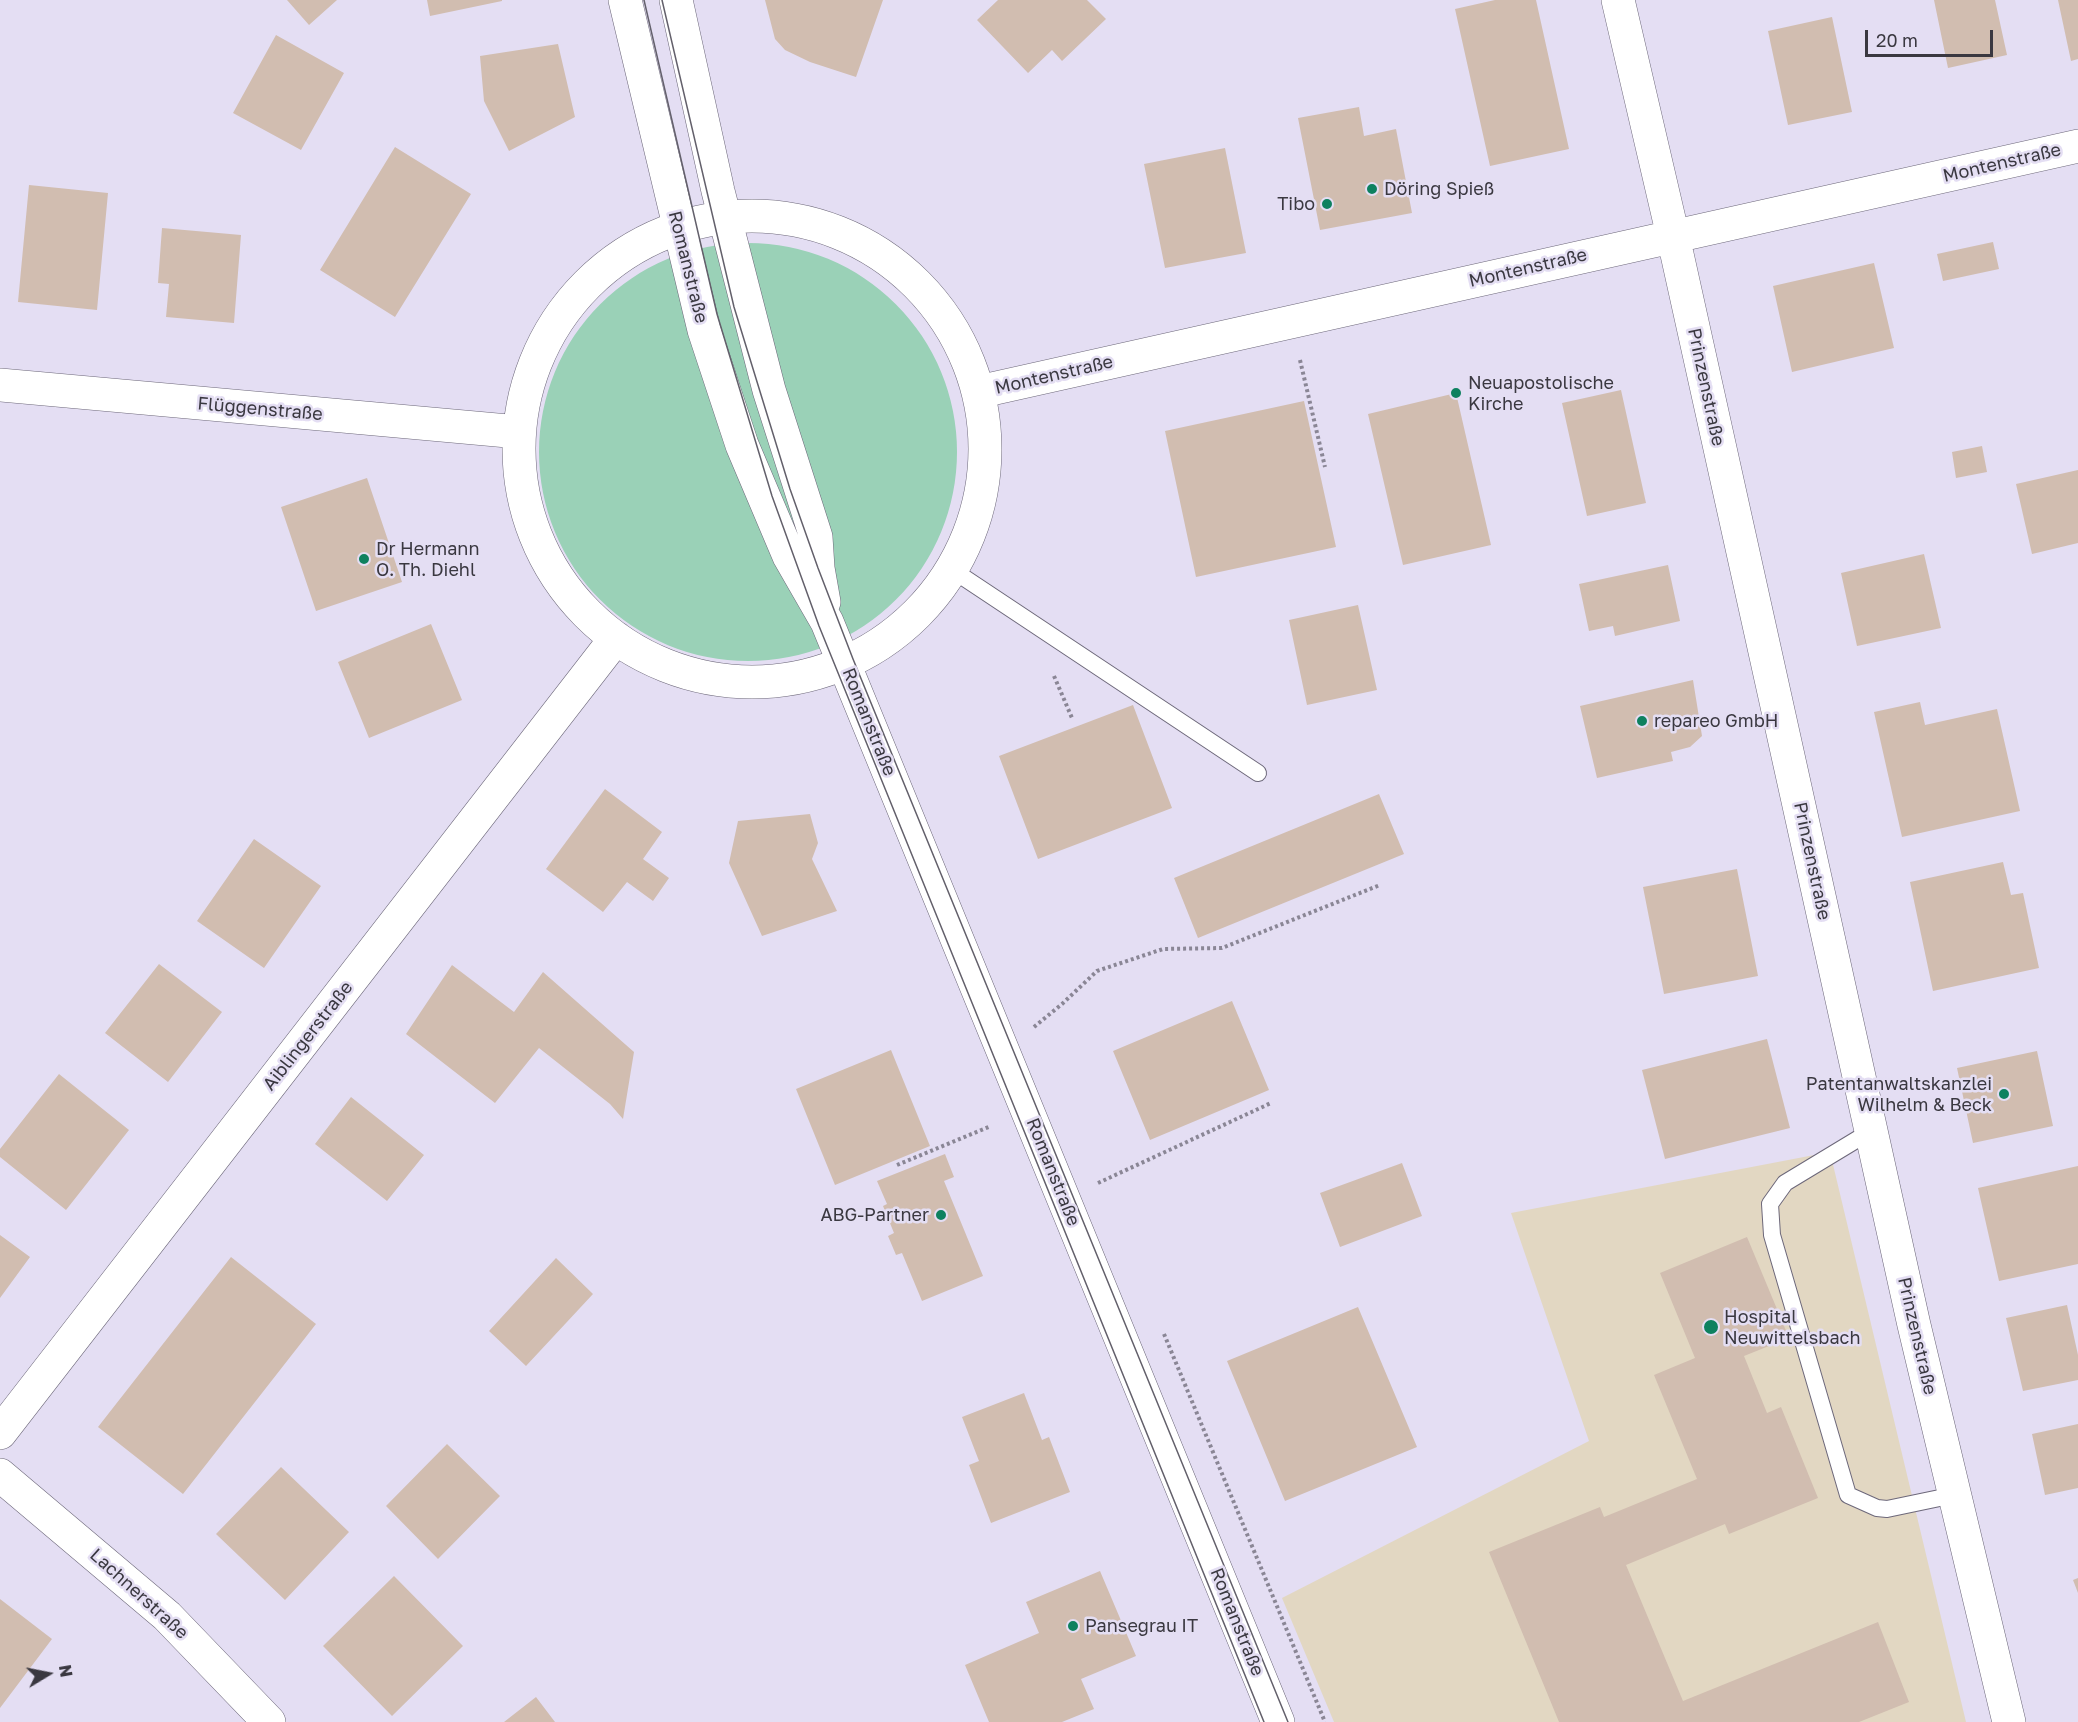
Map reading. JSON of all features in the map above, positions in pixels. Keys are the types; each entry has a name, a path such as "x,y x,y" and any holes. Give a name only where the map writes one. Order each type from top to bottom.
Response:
{"street":[{"name":"Romanstraße","path":"625,0 704,330 742,446 789,556 827,622 845,663 1278,1722"},
{"name":"Romanstraße","path":"676,0 725,216 769,390 816,537 818,568 827,622"},
{"name":"Prinzenstraße","path":"1618,0 1673,236 1914,1325 2009,1722"},
{"name":"Montenstraße","path":"978,392 2078,146"},
{"path":"759,215 802,220 843,234 881,254 914,281 942,314 964,351 978,392 985,432 983,474 975,515 961,553 939,589 912,619 879,645 845,663 807,676 775,681 741,682 708,678 675,669 644,656 616,638 573,598 541,548 523,491 519,432 526,390 541,349 563,312 591,279 625,253 678,227 725,216 759,215"},
{"name":"Flüggenstraße","path":"0,385 519,432"},
{"name":"Aiblingerstraße","path":"0,1433 616,638"},
{"name":"Lachnerstraße","path":"0,1475 167,1616 269,1722"}],"lane":[{"path":"951,569 1258,772"},
{"path":"1871,1131 1785,1183 1770,1204 1772,1235 1848,1495 1876,1508 1887,1509 1954,1495"}],"path":[{"path":"1291,321 1325,467"},
{"path":"999,1041 1036,1026 1097,971 1163,949 1222,948 1380,885"},
{"path":"1032,1015 1041,1036"},
{"path":"1064,1199 1271,1102"},
{"path":"897,1165 1028,1110"},
{"path":"1101,1181 1105,1192"},
{"path":"1160,1324 1325,1722"}],"shaded area":[{"name":"Hospital Neuwittelsbach","path":"1830,1152 1966,1722 1334,1722 1282,1598 1589,1441 1511,1213"}],"green space":[{"path":"748,243 789,247 828,259 864,278 896,304 922,336 941,372 953,411 957,452 953,493 941,532 922,568 896,600 864,626 828,645 789,657 748,661 707,657 668,645 632,626 600,600 574,568 555,532 543,493 539,452 543,411 555,372 574,336 600,304 632,278 668,259 707,247"}],"building":[{"path":"287,0 337,0 309,25"},
{"path":"427,0 502,0 502,1 430,16"},
{"path":"765,0 883,0 856,77 810,62 785,50 775,39"},
{"path":"998,0 1087,0 1106,19 1062,61 1052,50 1028,73 977,20"},
{"path":"1495,0 1536,0 1569,149 1490,166 1455,9"},
{"path":"1934,0 1995,0 2007,55 1948,68"},
{"path":"2058,0 2078,0 2078,59 2071,61"},
{"path":"1832,17 1852,112 1788,125 1768,31"},
{"path":"276,35 344,73 301,150 233,113"},
{"path":"558,44 575,117 509,151 484,101 480,56"},
{"path":"1359,107 1364,136 1396,129 1412,213 1320,230 1298,118"},
{"path":"395,147 471,194 395,317 320,270"},
{"path":"1225,148 1246,253 1165,268 1144,164"},
{"path":"29,185 108,193 97,310 18,302"},
{"path":"162,228 241,235 234,323 166,317 169,284 158,283"},
{"path":"1993,242 1999,269 1943,281 1937,254"},
{"path":"1874,263 1894,348 1792,372 1773,286"},
{"path":"1621,390 1646,503 1587,516 1562,403"},
{"path":"1456,393 1491,545 1403,565 1368,414"},
{"path":"1304,401 1336,547 1196,577 1165,431"},
{"path":"1982,446 1987,472 1956,478 1952,452"},
{"path":"2078,470 2078,543 2032,554 2016,484"},
{"path":"367,478 402,582 316,611 281,507"},
{"path":"1924,554 1941,628 1857,646 1841,573"},
{"path":"1668,565 1680,621 1615,636 1613,626 1589,631 1579,584"},
{"path":"1358,605 1377,690 1307,705 1289,620"},
{"path":"431,624 462,700 369,738 338,662"},
{"name":"repareo GmbH","path":"1693,680 1702,736 1690,747 1671,752 1673,761 1597,778 1580,706"},
{"path":"1920,702 1925,725 1997,709 2020,811 1902,837 1874,712"},
{"path":"1133,705 1172,808 1038,859 999,756"},
{"path":"605,789 662,832 643,859 669,878 653,901 627,882 603,912 546,869"},
{"path":"1379,794 1404,854 1198,938 1174,878"},
{"path":"810,814 818,843 812,859 837,911 762,936 729,863 738,821"},
{"path":"254,839 321,886 264,968 197,921"},
{"path":"2003,862 2011,895 2023,893 2039,968 1933,991 1910,882"},
{"path":"1737,869 1758,976 1664,994 1643,887"},
{"path":"159,964 222,1012 168,1082 105,1033"},
{"path":"452,965 514,1012 543,972 634,1052 623,1119 610,1104 539,1048 495,1103 406,1034"},
{"path":"1232,1001 1269,1090 1150,1140 1113,1051"},
{"path":"1767,1039 1790,1128 1665,1159 1642,1070"},
{"path":"891,1050 930,1146 835,1185 796,1089"},
{"path":"2037,1051 2053,1126 1973,1143 1957,1068"},
{"path":"59,1074 129,1130 66,1210 0,1157 0,1149"},
{"path":"351,1097 424,1155 387,1201 315,1144"},
{"path":"945,1154 954,1177 944,1181 983,1276 922,1301 902,1253 896,1255 888,1236 894,1233 883,1206 887,1204 877,1181"},
{"path":"1402,1163 1422,1216 1340,1247 1320,1193"},
{"path":"2078,1166 2078,1264 1999,1281 1978,1188"},
{"path":"0,1235 30,1257 0,1298"},
{"path":"1747,1237 1789,1338 1744,1356 1767,1413 1781,1407 1818,1498 1729,1534 1725,1524 1626,1565 1683,1701 1878,1622 1909,1702 1859,1722 1559,1722 1489,1552 1600,1507 1604,1517 1697,1479 1654,1375 1695,1358 1660,1273"},
{"path":"231,1257 316,1324 183,1494 98,1427"},
{"path":"556,1258 593,1294 526,1366 489,1331"},
{"path":"2067,1305 2078,1355 2078,1380 2023,1391 2006,1318"},
{"path":"1358,1307 1417,1447 1285,1501 1227,1361"},
{"path":"1024,1393 1042,1440 1049,1437 1070,1492 991,1523 969,1465 979,1461 962,1417"},
{"path":"2078,1424 2078,1488 2045,1495 2032,1434"},
{"path":"447,1444 500,1496 438,1559 386,1506"},
{"path":"281,1467 349,1532 285,1600 216,1534"},
{"path":"1100,1571 1136,1656 1081,1679 1094,1709 1062,1722 989,1722 965,1665 1039,1633 1026,1602"},
{"path":"394,1576 463,1646 392,1716 323,1646"},
{"path":"2078,1578 2078,1593 2073,1580"},
{"path":"0,1599 52,1639 0,1708"},
{"path":"536,1697 555,1722 504,1722"}],"tram line":[{"path":"644,0 717,314 772,496 819,626 1264,1722"},
{"path":"662,0 734,307 790,489 818,568 853,659 1288,1722"}],"place":[{"name":"Döring Spieß","path":"1372,189"},
{"name":"Tibo","path":"1327,204"},
{"name":"Neuapostolische Kirche","path":"1456,393"},
{"name":"Dr Hermann O. Th. Diehl","path":"364,559"},
{"name":"repareo GmbH","path":"1642,721"},
{"name":"Patentanwaltskanzlei Wilhelm & Beck","path":"2004,1094"},
{"name":"ABG-Partner","path":"941,1215"},
{"name":"Hospital Neuwittelsbach","path":"1711,1327"},
{"name":"Pansegrau IT","path":"1073,1626"}]}
